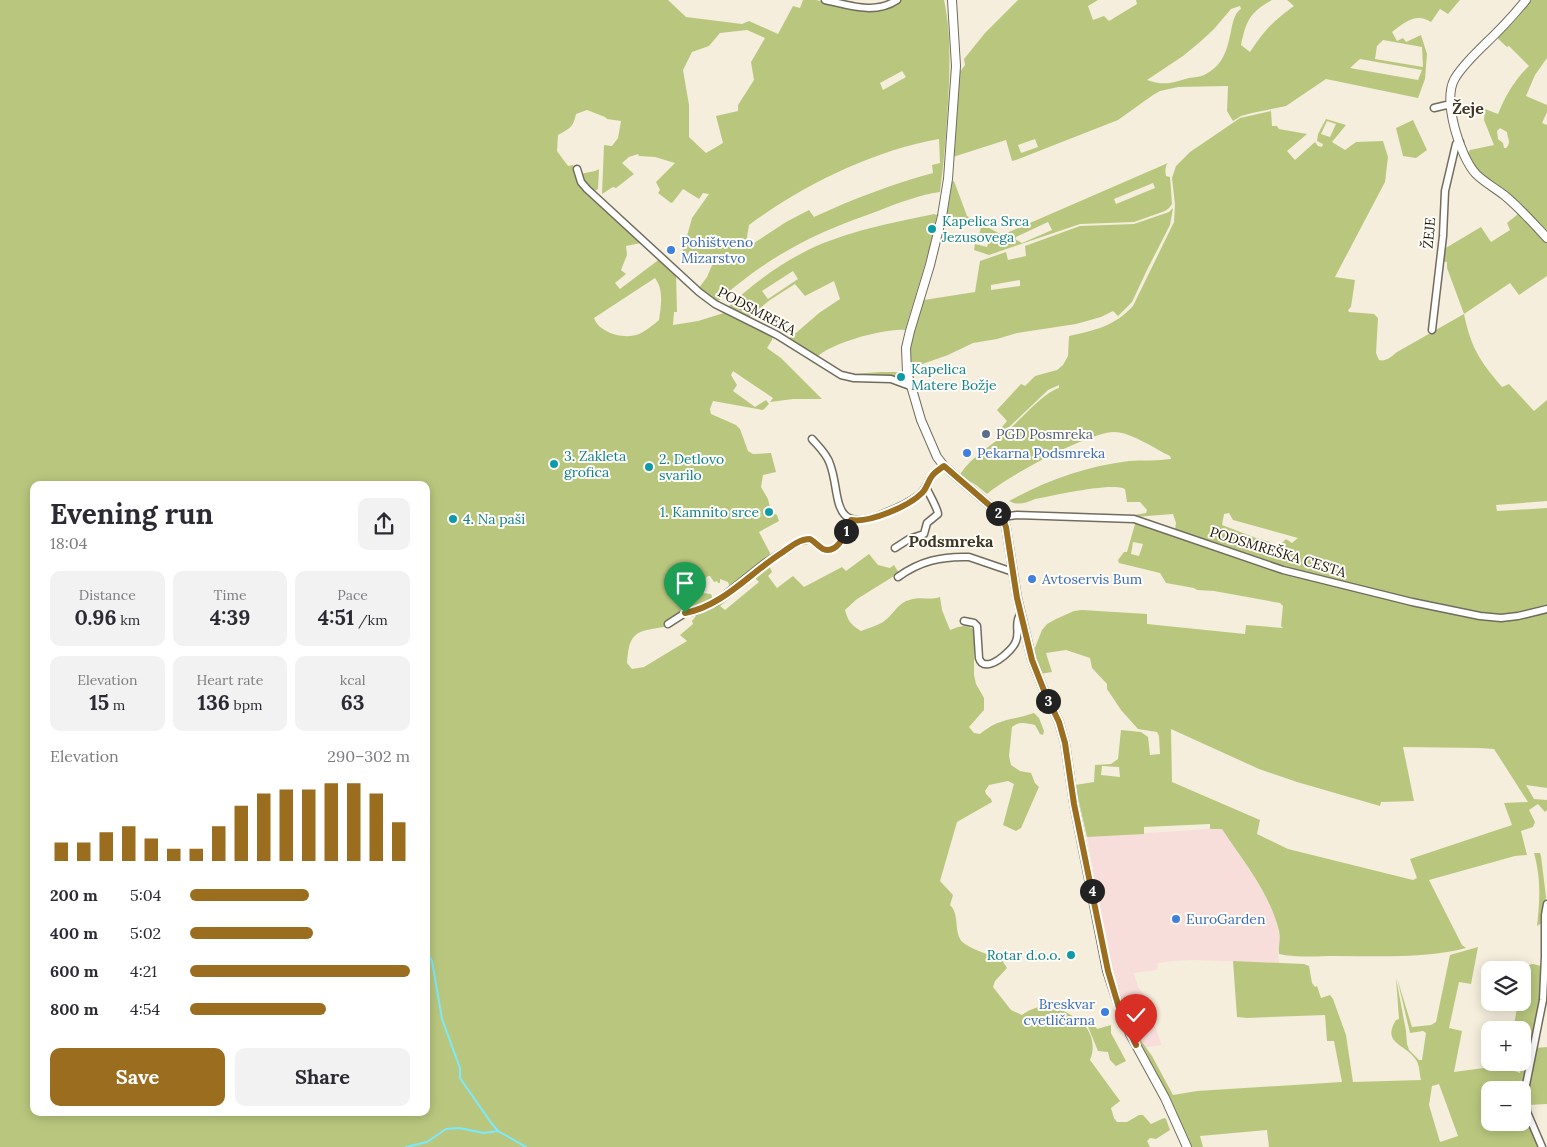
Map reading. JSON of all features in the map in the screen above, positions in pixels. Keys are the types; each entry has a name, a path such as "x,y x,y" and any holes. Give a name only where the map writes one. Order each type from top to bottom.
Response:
{"street":[{"path":"825,0 854,7 874,8 898,0"},
{"path":"952,0 956,66 948,179 942,216 906,348 906,372 927,438 937,457 944,466 1002,517 1006,527 1020,615 1032,660 1062,731 1101,944 1116,998 1130,1034 1165,1098 1187,1147"},
{"path":"1526,0 1455,79 1451,92 1451,104 1460,142 1468,161 1476,173 1521,210 1547,238"},
{"path":"1434,108 1451,104"},
{"name":"ŽEJE","path":"1432,330 1442,241 1446,183 1456,144 1460,142"},
{"name":"PODSMREKA","path":"577,169 587,190 662,256 699,292 715,304 777,335 841,375 854,378 891,378 910,386"},
{"path":"812,439 826,455 841,508 846,517 851,520 858,521 893,510 921,494 931,477 944,466"},
{"path":"895,548 909,539 924,534 927,523 938,514 938,510 926,487"},
{"name":"PODSMREŠKA CESTA","path":"1002,517 1134,519 1283,570 1438,608 1501,618 1547,609"},
{"path":"668,624 685,613 702,609 716,602 764,563 798,542 810,539 826,550 832,550 844,535 851,520"},
{"path":"898,577 913,566 923,562 962,556 969,556 1013,572"},
{"path":"964,621 974,622 977,626 980,663 988,665 1009,651 1014,645 1018,634 1017,620 1020,615"},
{"path":"1542,1147 1528,1112 1525,1090 1543,1000 1545,915 1547,904"}],"shaded area":[{"path":"1222,828 1263,891 1275,916 1281,945 1278,951 1279,963 1174,961 1158,963 1157,970 1134,973 1162,1045 1142,1048 1120,1007 1107,959 1087,837"}],"green space":[{"path":"0,0 668,0 686,17 742,24 749,21 778,34 793,6 800,8 803,0 816,0 857,10 868,10 901,0 944,0 948,31 949,73 946,138 940,192 901,202 832,228 793,247 755,271 717,302 699,288 707,277 713,263 706,259 699,261 681,258 692,218 709,194 703,193 699,199 683,189 671,203 658,193 660,190 656,182 675,163 655,157 639,156 638,154 629,157 622,163 634,174 616,188 613,187 602,194 604,145 612,146 618,138 621,121 607,119 587,110 576,114 574,122 570,127 558,135 557,151 568,166 573,165 580,183 641,243 626,246 627,255 621,270 626,274 615,283 620,289 661,258 676,274 677,312 674,312 673,325 698,321 727,312 773,335 767,348 781,358 822,399 793,399 770,402 773,398 733,371 731,375 737,385 733,391 755,407 766,400 769,404 763,410 713,401 710,409 711,414 736,425 740,429 748,451 753,454 771,453 776,472 763,475 761,487 768,499 771,512 777,515 779,521 759,532 770,553 769,558 730,588 728,582 720,579 720,583 714,582 708,576 703,582 702,590 703,593 711,594 714,602 666,621 664,627 647,630 636,635 630,645 627,663 632,669 644,667 687,641 680,635 693,624 692,621 699,612 717,604 768,563 772,572 768,576 777,588 793,576 804,587 842,567 846,571 869,554 878,565 890,568 894,565 899,573 857,599 845,610 850,622 861,631 883,622 906,601 916,598 940,597 942,610 950,630 964,626 973,629 974,675 976,684 984,698 984,710 969,727 974,733 980,734 1000,722 1034,713 1039,718 1044,731 1043,735 1040,734 1035,725 1026,723 1020,723 1012,727 1009,756 1011,765 1020,771 1031,773 1039,787 1021,828 1016,831 1003,825 1014,784 1008,781 989,785 985,791 992,802 957,822 940,881 953,895 950,905 955,914 957,931 965,944 1002,960 1007,968 995,981 993,987 1011,1010 1022,1015 1039,1007 1056,1010 1060,1008 1084,1025 1092,1042 1090,1060 1120,1101 1111,1108 1117,1122 1127,1122 1139,1115 1143,1115 1151,1124 1164,1118 1166,1119 1170,1130 1156,1139 1150,1138 1147,1141 1150,1147 0,1147","holes":["747,30 765,38 751,62 754,80 738,105 738,111 716,116 723,143 706,153 689,137 689,105 683,70 692,52 709,46 720,33","902,71 906,77 883,90 880,83","939,139 940,163 932,165 933,173 873,192 814,217 809,210 786,222 745,249 749,225 792,196 815,183 864,161 914,144","655,278 660,288 661,298 659,320 642,333 633,336 620,336 601,328 594,318","755,578 759,582 725,610 720,606"]},
{"path":"1018,0 1098,0 1088,6 1093,20 1104,16 1109,21 1137,4 1136,0 1272,0 1254,13 1247,23 1241,45 1250,52 1269,27 1294,6 1287,0 1460,0 1448,14 1440,9 1431,22 1426,19 1415,18 1392,32 1397,41 1403,38 1406,42 1421,35 1427,54 1425,79 1418,98 1326,79 1286,106 1241,116 1233,121 1227,111 1228,86 1178,87 1160,91 1118,120 1012,161 1006,140 953,157 959,73 965,65 964,59 985,33","holes":["1240,6 1241,9 1237,12 1234,19 1229,41 1217,66 1204,75 1178,81 1158,83 1147,80 1200,42 1231,9","1383,40 1422,47 1423,67 1375,59 1377,46","1360,59 1422,70 1418,80 1350,68","1035,139 1038,147 1021,153 1018,145"]},
{"path":"1528,0 1547,0 1547,58 1535,75 1526,96 1547,105 1547,112 1542,123 1547,125 1547,234 1478,170 1468,153 1470,150 1494,145 1484,120 1485,109 1498,114 1511,88 1529,66 1509,46 1507,47 1495,36","holes":["1500,128 1507,132 1509,144 1504,148 1503,143 1498,139 1497,131"]},
{"path":"1271,111 1272,126 1307,134 1287,151 1295,160 1315,142 1318,146 1322,147 1323,144 1317,141 1318,134 1326,119 1346,125 1332,142 1345,150 1356,142 1383,141 1388,157 1385,182 1335,277 1355,280 1349,312 1374,314 1378,318 1376,353 1379,360 1389,358 1464,314 1477,354 1502,387 1509,384 1534,411 1547,400 1547,501 1496,505 1497,511 1547,508 1547,606 1517,615 1502,616 1447,607 1283,567 1175,530 1176,523 1173,514 1128,516 1146,513 1147,510 1140,502 1127,502 1125,489 1118,487 1082,490 1022,503 1009,501 1037,487 1082,471 1113,463 1171,459 1170,456 1143,441 1121,433 1102,434 1068,447 1011,477 987,494 961,476 961,473 975,458 1008,431 1045,396 1059,388 1059,385 1048,390 1005,431 1003,430 1002,427 1007,421 997,410 1021,384 1025,386 1035,376 1057,370 1063,365 1068,356 1069,336 1103,327 1119,318 1133,306 1174,222 1175,205 1172,178 1176,166 1190,152 1240,118","holes":["1327,121 1336,124 1330,137 1321,134","1229,513 1233,520 1298,538 1292,543 1286,539 1280,545 1272,546 1270,542 1222,525 1224,514"]},
{"path":"1413,120 1427,150 1416,158 1403,156 1396,128"},
{"path":"1168,163 1165,172 1166,176 1170,177 1172,204 1165,211 1134,222 1080,224 989,255 974,250 975,244 987,247 990,238 979,235 981,227 974,226 963,219 947,216 952,182 954,181 967,216 1002,235","holes":["1153,183 1155,188 1116,204 1114,199","1048,222 1052,230 1022,243 1015,239"]},
{"path":"599,169 598,189 593,192 584,183 580,174"},
{"path":"1173,208 1170,225 1132,302 1118,316 1113,311 1101,317 1076,324 1017,333 973,343 948,355 911,368 909,360 910,343 924,300 975,292 980,261 1006,252 1008,260 1026,256 1025,246 1080,226 1134,224 1169,212","holes":["1020,280 1020,286 991,290 991,285"]},
{"path":"934,214 937,215 929,251 905,330 885,331 859,337 834,347 817,357 789,339 819,313 840,299 834,281 805,296 795,284 770,300 748,318 727,308 765,276 786,262 823,243 886,224","holes":["793,271 798,279 768,299 762,291"]},
{"path":"1518,214 1522,214 1547,241 1547,276 1519,295 1510,283 1464,314 1447,268 1447,262 1441,261 1444,258 1444,249 1481,227 1491,242 1510,230 1507,223"},
{"path":"901,372 898,376 853,376 853,374"},
{"path":"1135,524 1145,524 1282,572 1360,593 1483,619 1547,612 1547,788 1526,785 1534,799 1547,800 1547,810 1545,812 1538,804 1529,810 1535,822 1533,827 1521,831 1527,855 1515,856 1429,880 1462,945 1466,948 1434,954 1401,956 1300,956 1279,954 1279,931 1263,890 1222,829 1210,829 1210,824 1144,827 1144,834 1087,837 1075,785 1094,782 1095,765 1111,764 1118,759 1121,730 1141,732 1148,737 1150,755 1160,754 1159,736 1157,732 1138,729 1121,710 1107,689 1107,684 1092,668 1090,658 1066,650 1046,653 1052,672 1040,674 1034,650 1042,630 1047,624 1074,611 1082,610 1147,614 1147,624 1245,634 1246,625 1283,628 1281,626 1283,606 1280,603 1214,591 1197,590 1166,583 1160,573 1119,563 1118,560 1124,552 1127,552","holes":["1133,542 1143,544 1139,556 1131,554","1171,729 1259,769 1380,806 1381,802 1414,801 1403,747 1494,749 1528,802 1504,803 1512,825 1410,859 1417,878 1413,880 1288,849 1257,834 1260,820 1172,782","1102,766 1119,767 1120,777 1101,775"]},
{"path":"1534,853 1540,853 1541,856 1546,897 1542,923 1537,926 1539,889"},
{"path":"1478,947 1471,984 1459,982 1449,1028 1462,1031 1454,1072 1481,1068 1481,1071 1514,1071 1520,1073 1520,1071 1526,1071 1524,1081 1481,1081 1481,1131 1531,1131 1531,1116 1539,1147 1269,1147 1267,1130 1200,1136 1203,1147 1190,1147 1167,1096 1136,1037 1137,1035 1152,1056 1173,1095 1197,1091 1342,1082 1334,1041 1327,1041 1325,1015 1237,1017 1233,961 1304,964 1309,966 1312,983 1315,987 1317,986 1321,998 1330,995 1333,999 1346,1035 1353,1082 1421,1080 1416,1060 1393,1039 1391,1034 1396,1020 1399,1019 1396,978 1407,1044 1409,1050 1419,1060 1422,1060 1426,1033 1423,1031 1410,1033 1397,978 1412,1027 1431,1025 1436,1022 1450,955","holes":["1439,1084 1458,1136 1440,1142 1429,1105 1432,1086"]},
{"path":"1531,964 1543,968 1541,996 1531,1046 1531,1021 1515,1021 1517,1011 1531,1011"},
{"path":"1092,1021 1097,1029 1111,1025 1111,1033 1126,1061 1116,1066 1110,1060 1108,1052 1098,1051 1086,1022"},
{"path":"1547,1047 1547,1104 1531,1105 1531,1081 1529,1081 1535,1048"}],"waterway":[{"path":"430,958 442,1019 460,1068 460,1078 498,1131 526,1147"},
{"path":"406,1147 427,1142 446,1129 459,1128 484,1133 498,1131"}],"place":[{"name":"Kapelica Srca Jezusovega","path":"932,229"},
{"name":"Pohištveno Mizarstvo","path":"671,250"},
{"name":"Kapelica Matere Božje","path":"901,377"},
{"name":"PGD Posmreka","path":"986,434"},
{"name":"Pekarna Podsmreka","path":"967,453"},
{"name":"3. Zakleta grofica","path":"554,464"},
{"name":"2. Detlovo svarilo","path":"649,467"},
{"name":"1. Kamnito srce","path":"769,512"},
{"name":"4. Na paši","path":"453,519"},
{"name":"Avtoservis Bum","path":"1032,579"},
{"name":"EuroGarden","path":"1176,919"},
{"name":"Rotar d.o.o.","path":"1071,955"},
{"name":"Breskvar cvetličarna","path":"1105,1012"}],"district":[{"name":"Žeje","path":"1468,108"},
{"name":"Podsmreka","path":"951,541"}],"route":[{"path":"685,613 708,607 716,602 764,563 798,542 810,539 820,547 832,550 844,535 851,520 858,521 870,518 909,502 921,494 935,472 944,466 995,510 1002,517 1006,527 1017,598 1032,660 1062,731 1070,786 1088,869 1101,944 1119,1008 1136,1045"}]}
